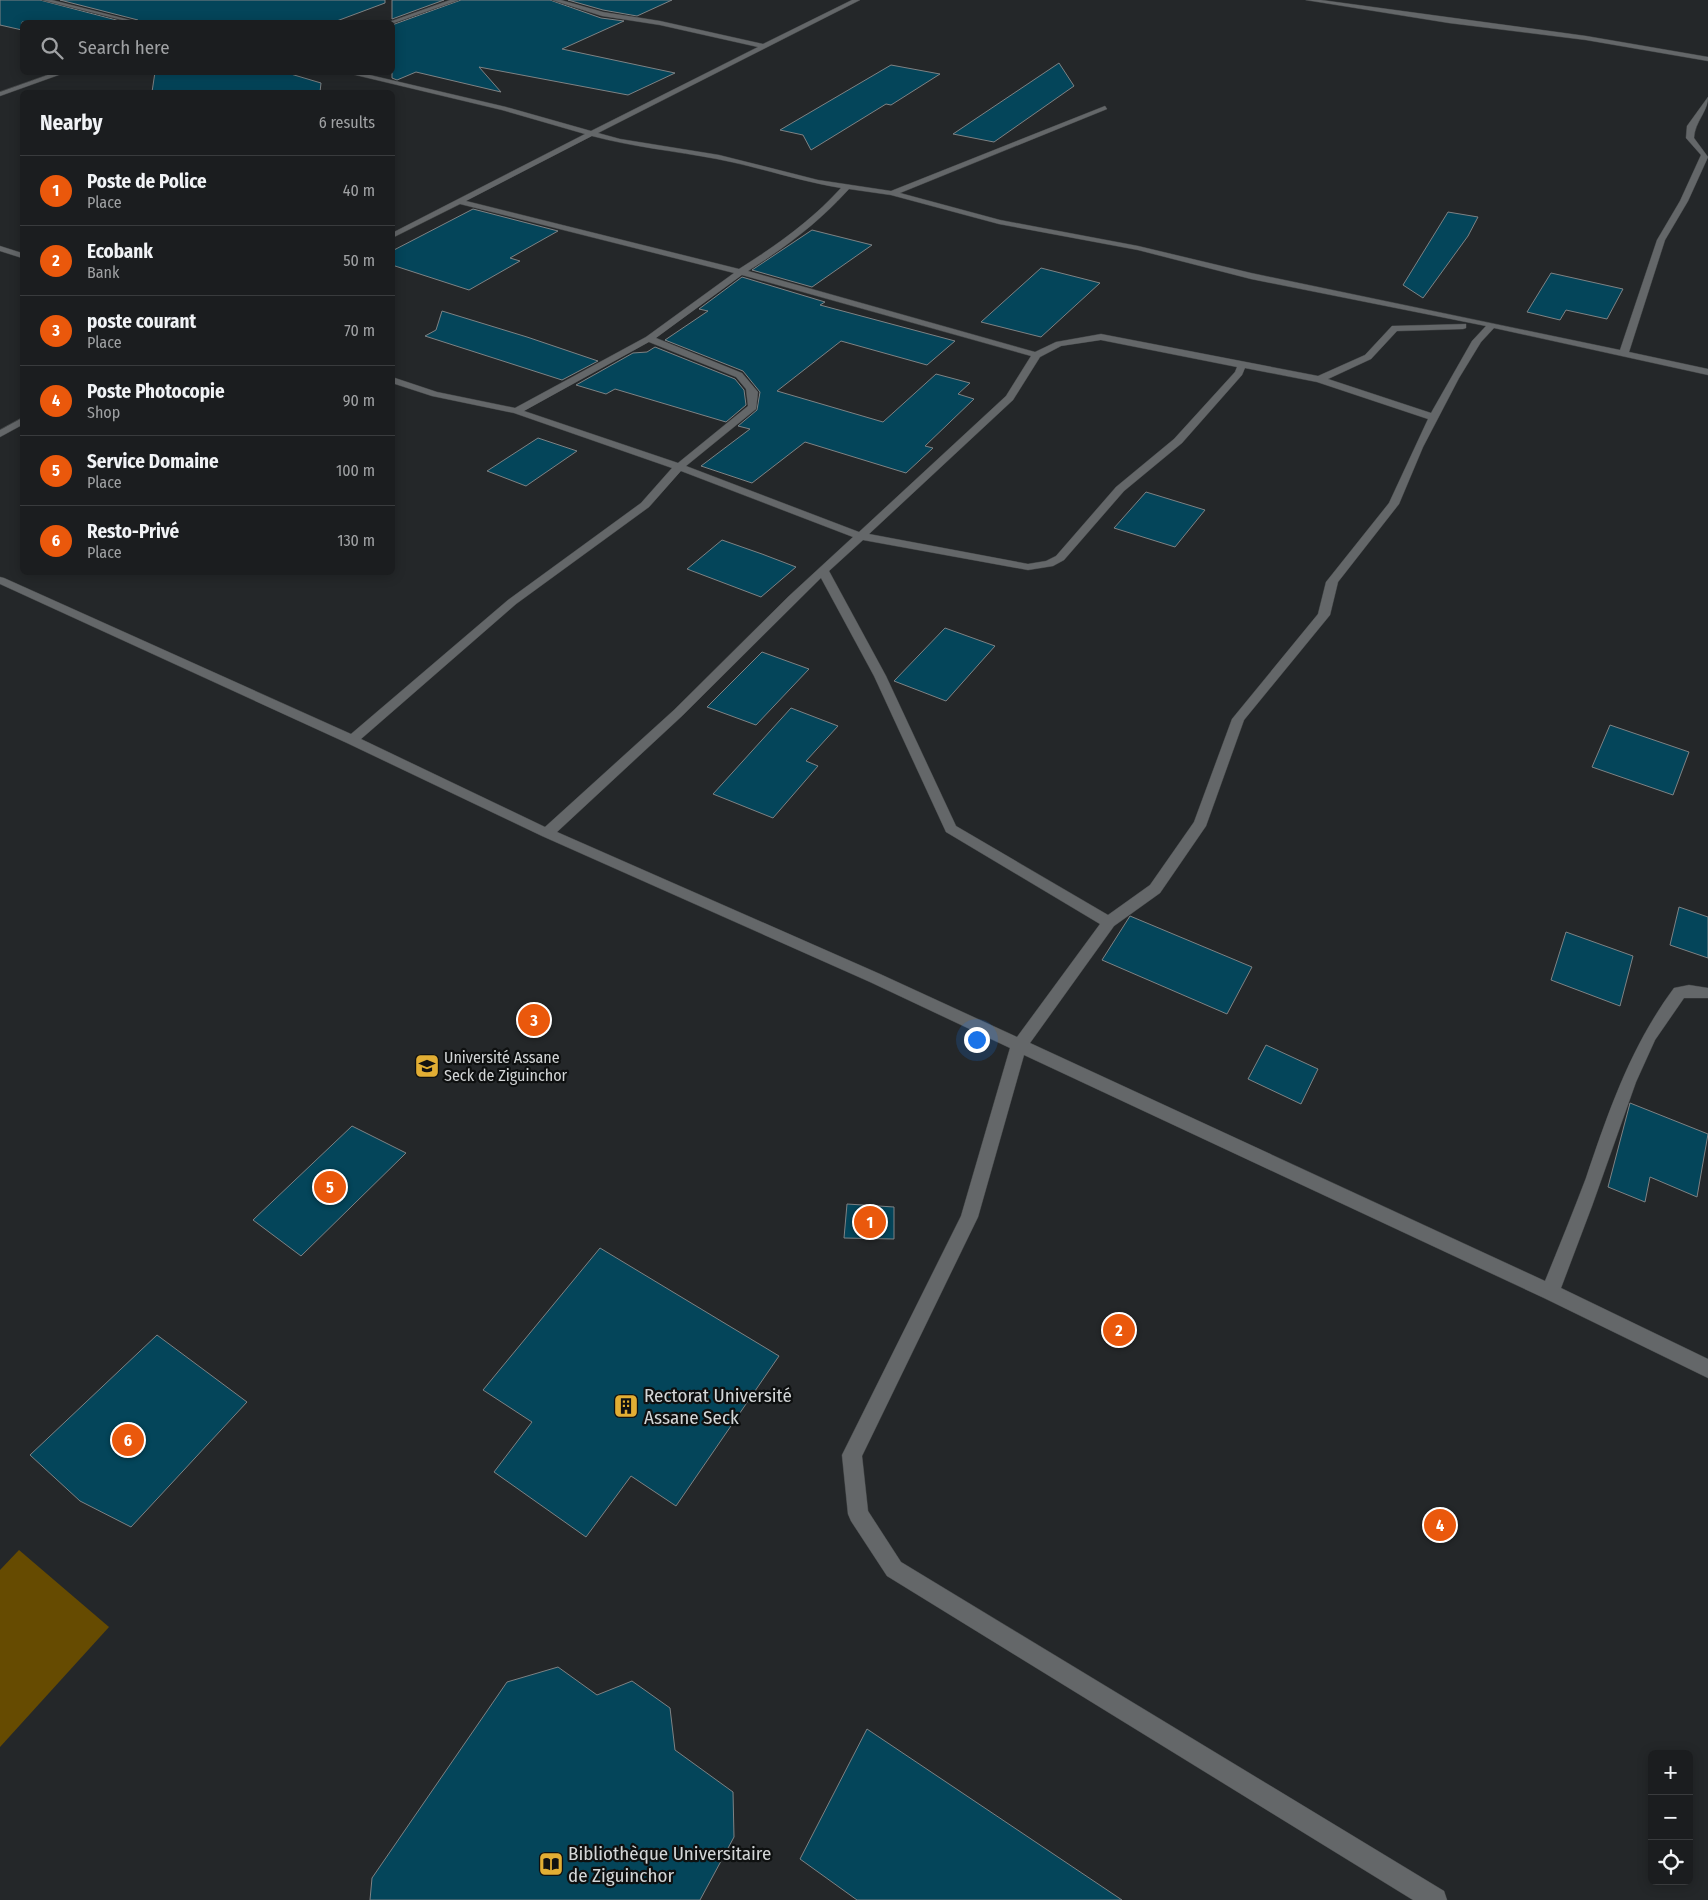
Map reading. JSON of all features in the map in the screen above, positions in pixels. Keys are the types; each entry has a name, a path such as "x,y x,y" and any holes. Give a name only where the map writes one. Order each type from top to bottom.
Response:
{"street":[{"path":"46,0 126,20"},
{"path":"395,21 456,0"},
{"path":"554,0 602,14 660,23 764,46"},
{"path":"395,234 857,0"},
{"path":"1309,0 1449,21 1586,38 1708,59"},
{"path":"0,94 55,75"},
{"path":"359,75 504,108 619,141 719,157 818,182 892,193 1000,222 1129,246 1251,276 1492,325 1708,372"},
{"path":"0,87 12,90"},
{"path":"1624,354 1661,240 1684,201 1705,155 1690,138 1691,126 1708,99"},
{"path":"892,193 1105,108"},
{"path":"516,411 649,339 740,272 788,242 821,215 847,186"},
{"path":"460,202 740,272 1036,356"},
{"path":"0,248 20,255"},
{"path":"1319,379 1368,357 1389,332 1395,328 1492,325"},
{"path":"1435,1900 894,1569 858,1514 852,1455 921,1311 969,1217 1019,1046 1071,977 1109,922 1155,889 1202,823 1238,719 1324,615 1332,582 1394,504 1433,417 1477,342 1492,325"},
{"path":"547,833 678,713 823,571 1010,398 1036,356 1059,344 1101,337 1319,379 1433,417"},
{"path":"352,740 512,602 645,505 678,467 753,406 755,395 750,384 739,375 649,339"},
{"path":"395,381 435,394 516,411 678,467 860,536 1028,567 1054,562 1060,558 1120,489 1178,440 1240,373 1242,365"},
{"path":"0,434 20,422"},
{"path":"823,571 880,676 951,829 1109,922"},
{"path":"0,580 352,740 547,833 865,974 1550,1292 1708,1370"},
{"path":"1550,1292 1594,1178 1612,1119 1635,1060 1679,992 1705,993"}],"shaded area":[{"path":"19,1550 109,1627 0,1747 0,1570"}],"building":[{"path":"0,0 40,0 116,20 20,20 20,30 0,25"},
{"path":"60,0 385,0 385,3 339,20 138,20"},
{"path":"392,0 444,0 392,19"},
{"path":"461,0 550,0 601,18 624,21 562,49 675,73 628,95 479,67 501,92 416,72 397,80 392,78 392,75 395,75 395,24"},
{"path":"568,0 672,0 637,16 603,10"},
{"path":"1059,63 1074,86 994,142 953,134"},
{"path":"891,65 940,74 891,105 886,104 811,150 803,135 780,130"},
{"path":"155,75 294,75 321,83 320,90 152,90"},
{"path":"473,209 558,231 510,258 520,261 469,290 395,266 395,249"},
{"path":"1448,212 1478,217 1468,236 1423,298 1403,285"},
{"path":"812,230 872,245 812,287 752,270"},
{"path":"1041,268 1100,283 1041,337 981,322"},
{"path":"1551,273 1623,289 1607,319 1566,310 1560,320 1527,312"},
{"path":"742,277 825,302 820,305 955,341 927,365 841,341 777,391 883,422 936,374 970,383 958,394 974,399 925,446 933,448 906,473 805,442 752,483 701,466 750,429 738,426 757,410 760,392 743,371 665,340 708,311 699,309"},
{"path":"442,311 598,361 562,380 425,336 436,330"},
{"path":"655,347 735,379 744,390 746,405 726,422 615,389 606,394 576,385 633,353 647,352"},
{"path":"538,438 577,451 526,486 487,471"},
{"path":"1146,492 1205,510 1175,547 1114,528"},
{"path":"722,540 796,567 761,597 687,569"},
{"path":"945,628 995,646 946,701 894,681"},
{"path":"762,652 809,669 756,725 707,707"},
{"path":"791,708 838,726 806,761 818,766 773,818 713,794"},
{"path":"1610,725 1689,752 1673,795 1592,767"},
{"path":"1679,907 1708,917 1708,958 1670,945"},
{"path":"1130,916 1252,967 1227,1014 1102,960"},
{"path":"1566,932 1633,956 1620,1006 1551,980"},
{"path":"1266,1045 1318,1069 1301,1104 1248,1079"},
{"path":"1630,1103 1708,1134 1697,1197 1650,1177 1645,1202 1608,1187"},
{"path":"352,1126 406,1153 301,1256 253,1220"},
{"path":"847,1204 894,1207 894,1239 844,1238"},
{"name":"Rectorat Université Assane Seck","path":"600,1248 779,1356 676,1506 631,1476 586,1537 494,1472 532,1422 483,1390"},
{"path":"157,1335 247,1402 131,1527 80,1501 30,1455"},
{"path":"558,1667 597,1695 632,1681 670,1708 675,1750 733,1792 734,1837 700,1900 370,1900 372,1878 507,1682"},
{"path":"867,1729 1122,1900 857,1900 800,1859"}],"place":[{"name":"poste courant","path":"534,1020"},
{"name":"Université Assane Seck de Ziguinchor","path":"427,1066"},
{"name":"Service Domaine","path":"330,1187"},
{"name":"Poste de Police","path":"870,1222"},
{"name":"Ecobank","path":"1119,1330"},
{"name":"Rectorat Université Assane Seck","path":"626,1406"},
{"name":"Resto-Privé","path":"128,1440"},
{"name":"Poste Photocopie","path":"1440,1525"},
{"name":"Bibliothèque Universitaire de Ziguinchor","path":"551,1864"}]}
